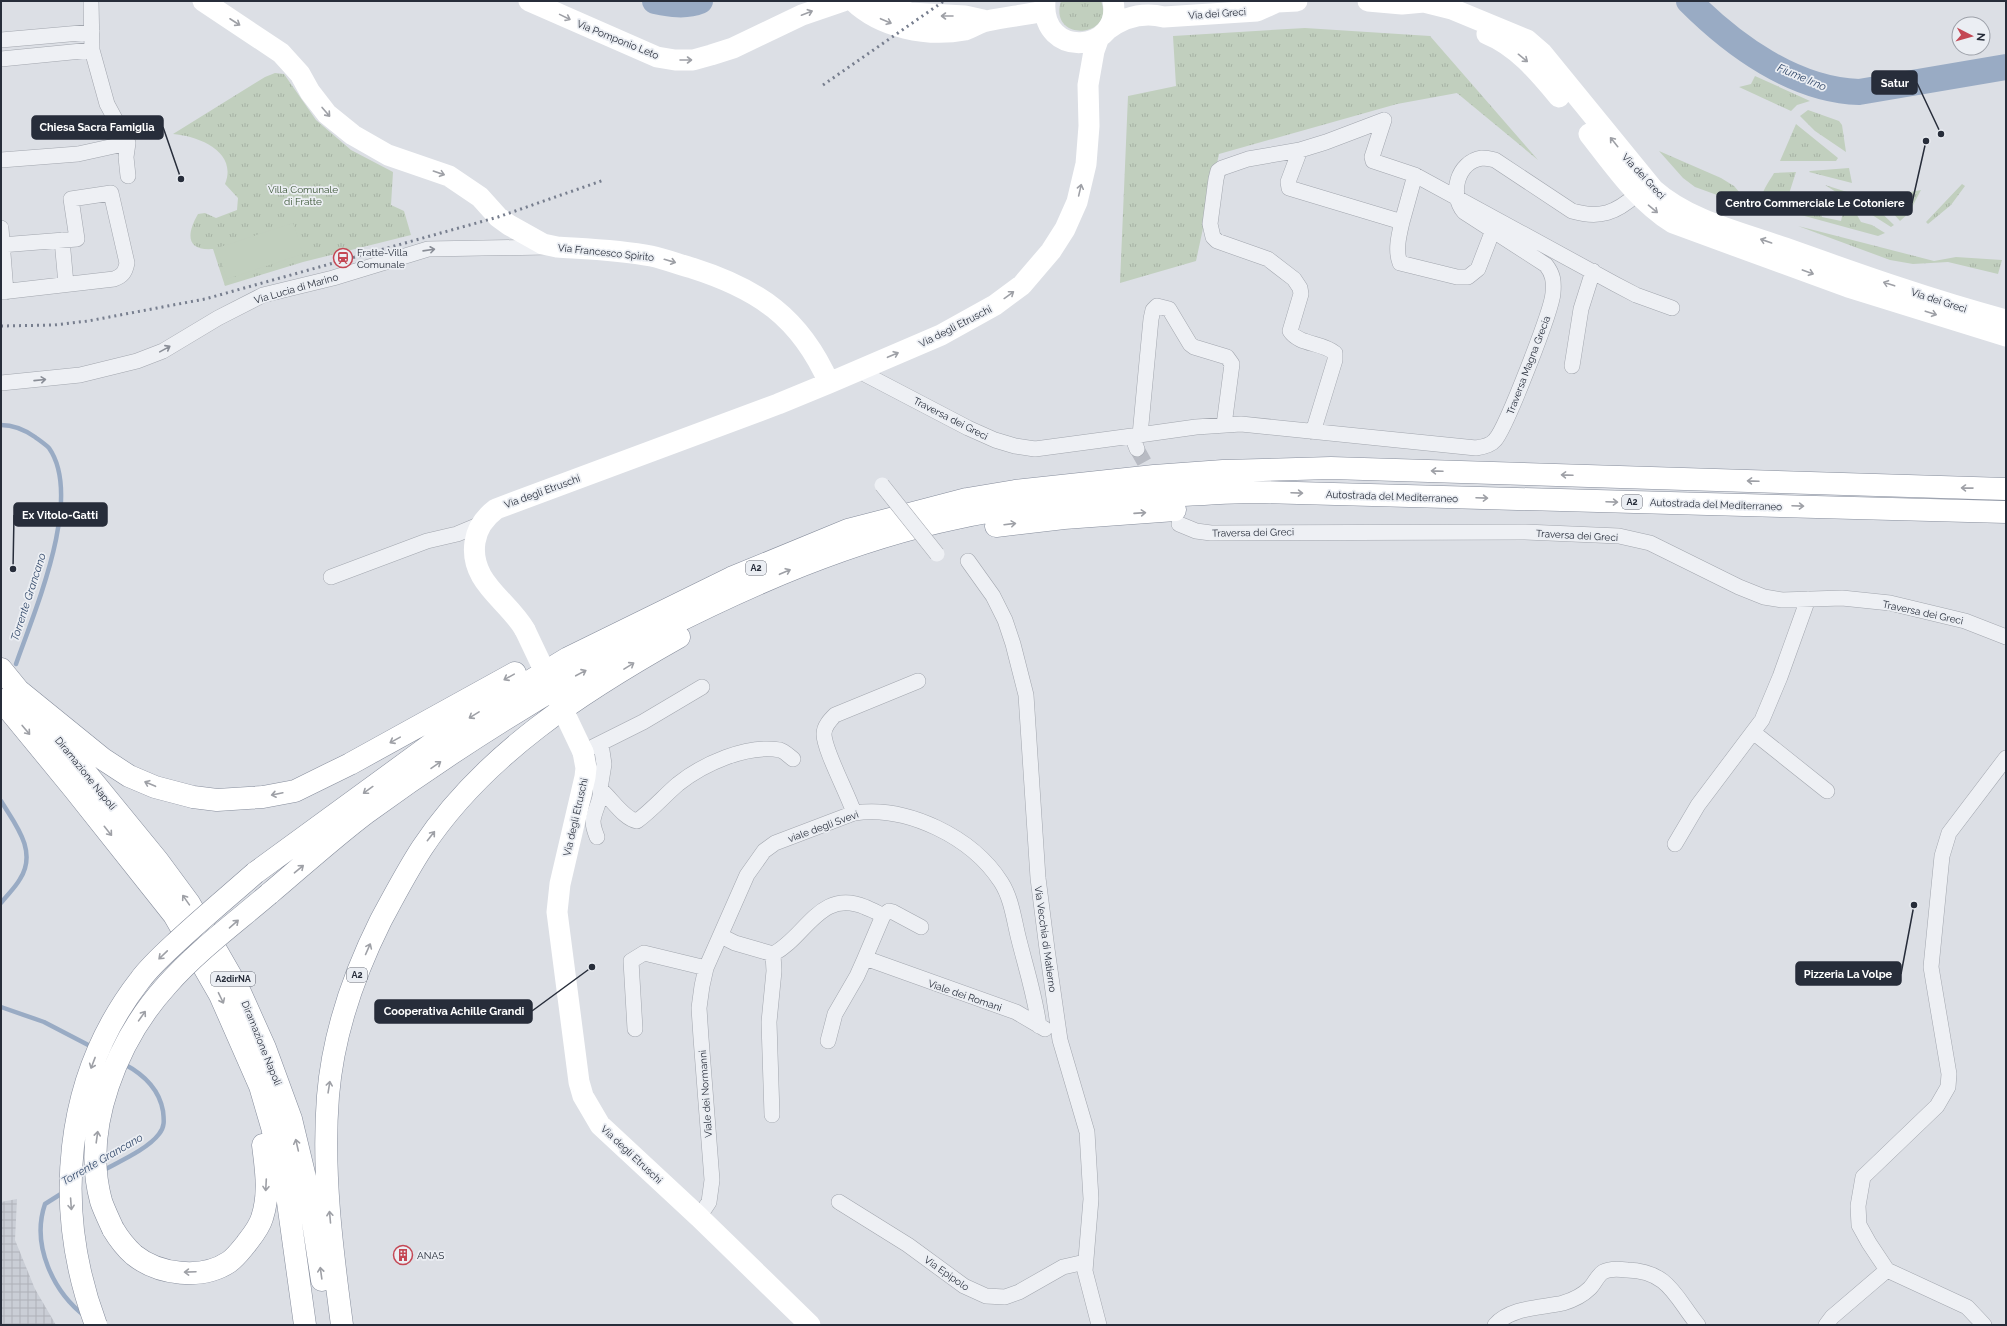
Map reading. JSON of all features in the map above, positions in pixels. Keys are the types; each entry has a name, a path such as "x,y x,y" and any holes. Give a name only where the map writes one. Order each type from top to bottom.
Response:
{"highway":[{"path":"9,695 129,776 155,787 193,797 217,800 263,797 295,790 344,767 584,635 722,568 808,532 885,505 1026,477 1140,464 1244,460 1286,461 1331,468"},
{"name":"A2","path":"96,1325 84,1292 77,1258 70,1195 75,1128 78,1109 92,1064 108,1029 140,980 168,950 255,872 459,724 568,658 731,578 848,530 967,499 1154,476 1222,471 1331,468 2006,489"},
{"name":"Autostrada del Mediterraneo","path":"234,1024 260,1130 267,1174 266,1202 262,1219 256,1231 230,1261 210,1270 182,1272 168,1270 150,1264 139,1258 121,1242 113,1229 101,1201 96,1175 96,1143 105,1100 120,1055 141,1016 168,984 269,894 364,814 490,728 564,682 719,600 793,569 879,539 957,518 1031,506 1100,499 1208,492 1258,492 2006,512"},
{"name":"A2","path":"342,1325 328,1200 327,1156 328,1096 338,1036 358,971 394,895 423,847 463,795 508,752 572,701 646,656 723,613 874,552 960,530 1064,518 1213,506 1258,492"},
{"name":"Diramazione Napoli","path":"1,669 9,695 74,789 174,915 207,970 234,1024 260,1086 272,1127 287,1195 305,1325"},
{"name":"Diramazione Napoli","path":"9,695 175,885 189,903 239,990 265,1048 291,1118 308,1190 328,1325"}],"main road":[{"name":"Via Francesco Spirito","path":"203,1 281,53 300,74 310,92 327,114 353,136 388,155 449,176 480,197 498,217 509,225 543,244 557,247 651,256 707,273 762,298 784,316 798,332 821,366 829,383"},
{"name":"Via Pomponio Leto","path":"529,1 644,52 675,60 693,60 732,48 802,15 843,1"},
{"path":"853,1 863,10 904,29 939,33 966,30 986,21 1015,18 1045,6"},
{"path":"877,1 910,13 965,16 986,21"},
{"name":"Via degli Etruschi","path":"858,370 941,335 995,305 1022,285 1051,251 1065,229 1077,202 1084,172 1089,126 1088,85 1094,51 1114,15 1113,1"},
{"name":"Via dei Greci","path":"1154,15 1160,9 1208,6 1224,1"},
{"name":"Via dei Greci","path":"1045,6 1047,21 1059,38 1080,44 1090,42 1125,19 1154,15 1164,17 1257,10 1283,1"},
{"name":"Via dei Greci","path":"1368,1 1402,4 1424,2 1452,9 1527,40 1542,53 1654,189 1665,199 1690,214 1854,272 2006,320"},
{"name":"Via dei Greci","path":"1402,4 1460,22 1491,35 1535,68 1637,194 1655,212 1688,230 1848,287 2006,336"},
{"path":"829,383 858,370"},
{"name":"Via degli Etruschi","path":"810,1325 699,1217 600,1125 586,1101 579,1082 558,924 558,900 592,748 525,630 514,614 490,590 477,568 474,552 477,532 481,524 491,512 500,506 778,404 829,383"}],"street":[{"path":"91,1 92,50 107,104 128,142 126,157 128,176"},
{"path":"1,40 92,32"},
{"path":"1,59 92,50"},
{"path":"1313,432 1335,360 1335,353 1329,348 1293,336 1290,330 1301,294 1300,288 1294,279 1268,259 1217,241 1213,237 1210,224 1218,171 1222,168 1248,159 1300,150 1326,142 1384,120 1372,157 1373,161 1415,175 1455,195 1636,295 1672,308"},
{"path":"1,160 78,154 128,142"},
{"path":"1300,150 1288,182 1289,188 1402,222"},
{"path":"1455,195 1460,174 1470,163 1483,158 1495,160 1572,211 1585,214 1609,212 1624,206 1637,194"},
{"path":"1415,175 1399,237 1398,258 1400,263 1463,278 1473,274 1478,268 1493,230"},
{"path":"1,228 3,292 114,279 121,276 126,271 126,253 111,193 71,199 77,239 2,245"},
{"name":"Traversa Magna Grecia","path":"1137,440 1196,427 1251,425 1476,448 1482,447 1495,440 1506,420 1551,304 1553,288 1552,273 1546,264 1464,212 1455,195"},
{"path":"62,240 66,284"},
{"name":"Via Lucia di Marino","path":"1,383 80,375 138,361 163,351 218,318 263,295 333,278 428,249 557,247"},
{"path":"1572,366 1581,309 1594,271"},
{"path":"1137,440 1151,319 1153,310 1157,306 1169,309 1190,344 1194,347 1228,357 1232,364 1224,425"},
{"name":"Traversa dei Greci","path":"858,370 968,428 995,440 1016,446 1035,450 1137,440"},
{"path":"882,485 937,554"},
{"path":"331,577 420,544 456,534 481,524"},
{"name":"Traversa dei Greci","path":"1180,524 1196,531 1211,533 1525,532 1619,536 1650,543 1751,592 1782,600 1842,598 1890,603 1965,621 2006,637"},
{"name":"Via Vecchia di Matierno","path":"968,561 993,596 1005,620 1014,644 1026,695 1038,878 1060,1040 1087,1132 1091,1199 1085,1271 1099,1325"},
{"path":"1675,844 1702,799 1762,720 1780,677 1808,599"},
{"path":"854,813 826,746 824,733 825,727 835,715 918,681"},
{"path":"597,837 593,821 604,764 592,748 643,722 702,686"},
{"path":"1753,732 1827,791"},
{"path":"585,774 598,783 600,789 611,798 627,818 637,821 660,802 678,784 713,763 734,755 760,751 781,750 792,759"},
{"path":"1984,1325 1967,1307 1887,1270 1859,1225 1858,1206 1863,1177 1937,1106 1948,1087 1949,1074 1931,967 1942,856 1950,833 2006,758"},
{"name":"viale degli Svevi","path":"720,936 747,876 764,851 775,843 854,813 882,811 920,820 955,839 978,856 1001,882 1012,906 1039,1026"},
{"path":"720,936 735,943 773,954 793,941 813,917 830,906 851,904 862,906 882,916"},
{"path":"828,1041 835,1014 857,976 881,924 882,916 889,911 893,912 921,927"},
{"name":"Viale dei Normanni","path":"699,1217 709,1202 712,1180 699,1008 706,968 720,936"},
{"path":"635,1029 631,961 644,953 706,968"},
{"path":"772,1115 769,1022 774,971 773,954"},
{"name":"Viale dei Romani","path":"865,958 1016,1012 1060,1040"},
{"name":"Via Epipolo","path":"839,1202 908,1245 964,1286 986,1296 1005,1297 1019,1292 1063,1267 1085,1262"},
{"path":"1495,1325 1499,1320 1518,1312 1576,1298 1589,1289 1603,1272 1618,1269 1636,1270 1652,1274 1665,1281 1698,1325"},
{"path":"1826,1325 1832,1317 1887,1270"}],"shaded area":[{"path":"17,1199 15,1240 35,1289 56,1325 1,1325 1,1202"}],"green space":[{"path":"1061,1 1101,1 1103,13 1099,23 1092,28 1082,31 1072,29 1064,24 1060,15"},
{"path":"1305,28 1430,36 1538,160 1457,93 1397,104 1219,154 1196,261 1120,283 1128,96 1176,86 1173,36"},
{"name":"Villa Comunale di Fratte","path":"275,73 284,74 316,120 351,150 393,172 391,205 404,211 411,235 303,262 225,286 213,249 197,247 193,244 191,234 194,221 198,214 205,213 216,218 237,210 238,198 225,184 228,173 226,163 214,148 194,138 173,134 265,77"},
{"path":"1755,76 1810,101 1797,105 1791,111 1739,87 1751,84"},
{"path":"1808,110 1839,121 1842,125 1846,152 1815,131 1800,116"},
{"path":"1796,124 1838,158 1836,161 1780,161"},
{"path":"1659,151 1721,178 1734,186 1753,208 1695,187 1683,178"},
{"path":"1849,168 1852,183 1809,172 1810,171"},
{"path":"1796,172 1788,197 1806,211 1816,194 1824,197 1821,214 1822,217 1841,221 1844,208 1857,215 1861,222 1872,225 1885,233 1878,236 1772,207 1763,202 1763,191 1774,173"},
{"path":"1962,184 1965,186 1951,205 1928,224 1926,222"},
{"path":"1825,185 1866,198 1894,225 1891,227"},
{"path":"1921,190 1909,213 1900,221 1878,197 1884,197 1897,209 1903,202 1900,194"},
{"path":"293,223 303,254 227,279 217,248"},
{"path":"1798,226 1934,261 1956,257 2002,260 1998,274 1948,262 1913,264 1890,260"}],"waterway":[{"name":"Fiume Irno","path":"655,1 672,4 689,4 700,1"},
{"name":"Fiume Irno","path":"1689,1 1725,34 1766,62 1788,74 1811,83 1835,89 1859,92 2006,67"},
{"name":"Torrente Grancano","path":"1,425 23,430 49,448 58,470 61,496 59,525 44,586 16,664"},
{"name":"Torrente Grancano","path":"1,801 18,828 26,848 27,858 25,869 20,879 1,903"},
{"name":"Torrente Grancano","path":"1,1007 44,1022 94,1048"},
{"name":"Torrente Grancano","path":"102,1171 148,1145 159,1134 163,1126 163,1111 158,1095 144,1077 124,1064"},
{"name":"Torrente Grancano","path":"64,1192 45,1204 41,1220 43,1251 55,1281 64,1295 74,1307 86,1317"}],"tunnel":[{"path":"1137,449 1156,483"}],"railway":[{"path":"823,85 944,1"},
{"path":"1,326 54,325 88,321 205,299 498,217 604,180"}],"place":[{"name":"Satur","path":"1941,134"},
{"name":"Centro Commerciale Le Cotoniere","path":"1926,141"},
{"name":"Chiesa Sacra Famiglia","path":"181,179"},
{"name":"Fratte-Villa Comunale","path":"343,258"},
{"name":"Ex Vitolo-Gatti","path":"13,569"},
{"name":"Pizzeria La Volpe","path":"1914,905"},
{"name":"Cooperativa Achille Grandi","path":"592,967"},
{"name":"ANAS","path":"403,1255"}]}
